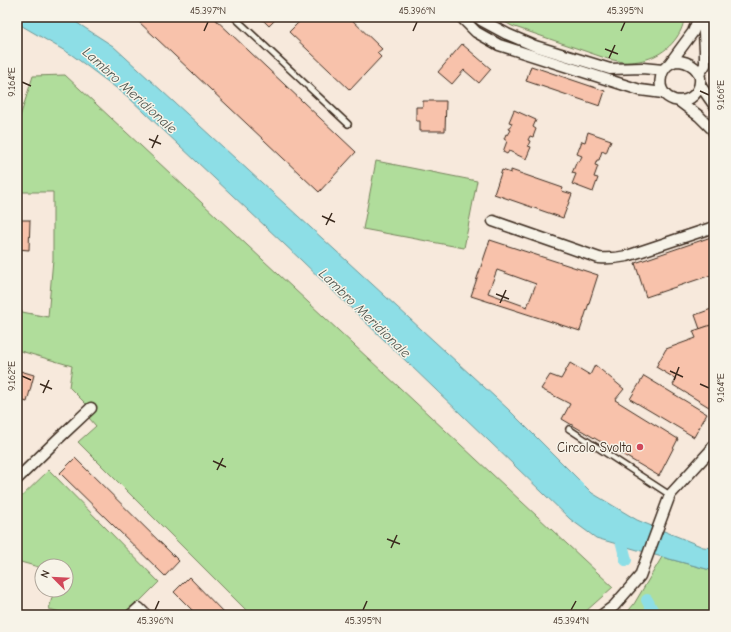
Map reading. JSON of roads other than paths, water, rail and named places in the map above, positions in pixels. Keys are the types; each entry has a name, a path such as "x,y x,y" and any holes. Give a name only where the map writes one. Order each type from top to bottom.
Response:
{"street":[{"path":"461,17 476,32 499,45 640,90 663,93 672,99 679,101 699,116 713,130 714,133"},
{"path":"478,17 507,34 535,46 610,69 667,67 680,60 688,62 695,67 699,74 700,85 695,95 686,100 679,101"},
{"path":"663,93 660,82 667,67 693,32 699,17"},
{"path":"699,74 704,65 705,50 703,17"},
{"path":"700,85 714,105"},
{"path":"493,221 599,258 608,259 626,256 714,227"},
{"path":"17,479 91,408"},
{"path":"602,615 614,606 640,576 670,495 713,448"},
{"path":"131,615 139,608 146,615"}],"lane":[{"path":"234,17 348,124"},
{"path":"569,429 670,495"}],"water":[{"name":"Lambro Meridionale","path":"17,17 68,17 113,46 508,409 592,493 637,520 703,547 714,548 714,571 596,538 570,519 301,260 127,96 72,55 17,23"}],"waterway":[{"path":"619,532 626,560"},
{"path":"647,600 655,615"}],"place":[{"name":"Circolo Svolta","path":"640,447"}]}
